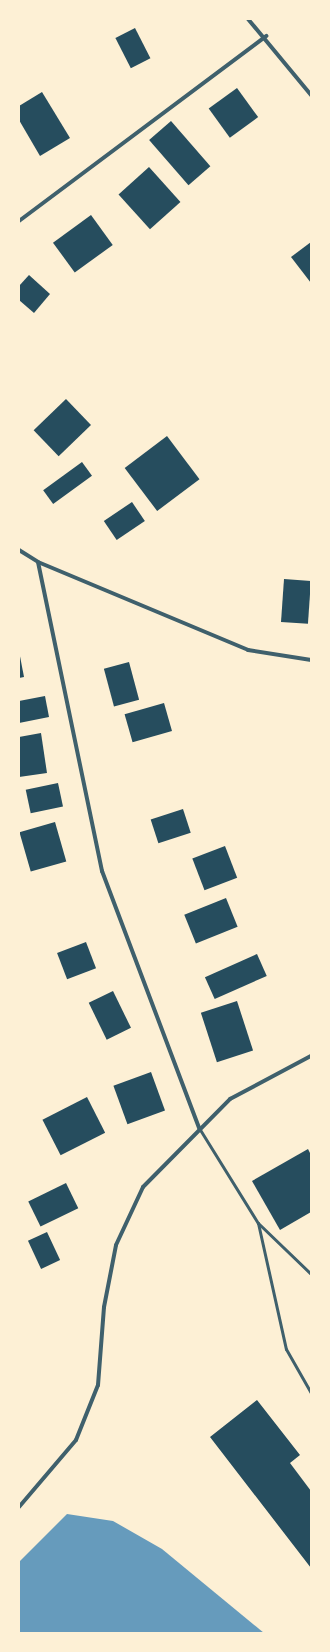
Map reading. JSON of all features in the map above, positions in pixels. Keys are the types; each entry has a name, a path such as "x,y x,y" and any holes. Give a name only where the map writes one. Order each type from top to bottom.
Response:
{"street":[{"path":"248,19 266,36 311,95"},
{"path":"19,221 266,36"},
{"path":"19,550 38,562 248,650 311,660"},
{"path":"38,562 102,871 199,1128"},
{"path":"19,1507 76,1440 96,1392 104,1307 116,1245 140,1193 199,1128 230,1099 311,1056"}],"lane":[{"path":"199,1128 258,1223 311,1274"},
{"path":"258,1223 286,1349 311,1393"}],"water":[{"path":"67,1514 113,1521 162,1549 264,1633 19,1633 19,1562"}],"building":[{"path":"135,28 150,58 131,68 115,38"},
{"path":"237,88 258,117 230,138 209,109"},
{"path":"42,92 70,138 40,156 19,120 19,106"},
{"path":"171,121 210,166 188,185 149,140"},
{"path":"149,167 180,202 150,229 119,194"},
{"path":"91,215 113,245 75,273 53,243"},
{"path":"311,242 311,283 291,257"},
{"path":"29,275 50,294 34,313 19,300 19,286"},
{"path":"66,399 91,425 59,456 34,430"},
{"path":"167,436 199,479 157,511 125,468"},
{"path":"82,462 92,476 53,504 43,490"},
{"path":"132,502 145,521 117,540 104,521"},
{"path":"284,579 311,581 308,624 281,622"},
{"path":"19,651 24,677 19,678"},
{"path":"129,662 139,700 114,706 104,669"},
{"path":"45,696 49,717 19,723 19,701"},
{"path":"164,703 172,731 133,742 125,714"},
{"path":"41,733 47,773 19,777 19,737"},
{"path":"58,783 63,806 31,813 26,790"},
{"path":"183,809 191,833 158,843 151,820"},
{"path":"55,822 66,861 31,872 19,832"},
{"path":"225,846 237,878 205,890 192,859"},
{"path":"226,898 238,927 196,944 184,915"},
{"path":"86,942 96,968 67,979 57,953"},
{"path":"257,954 267,976 215,999 205,977"},
{"path":"113,991 131,1028 107,1040 89,1003"},
{"path":"237,1001 253,1050 217,1062 201,1013"},
{"path":"151,1072 165,1111 127,1124 113,1086"},
{"path":"87,1097 105,1133 61,1155 42,1120"},
{"path":"308,1149 311,1155 311,1212 280,1230 252,1181"},
{"path":"66,1183 78,1208 41,1227 28,1201"},
{"path":"47,1232 60,1260 41,1269 28,1241"},
{"path":"257,1400 300,1455 290,1463 311,1491 311,1568 210,1437"}]}
